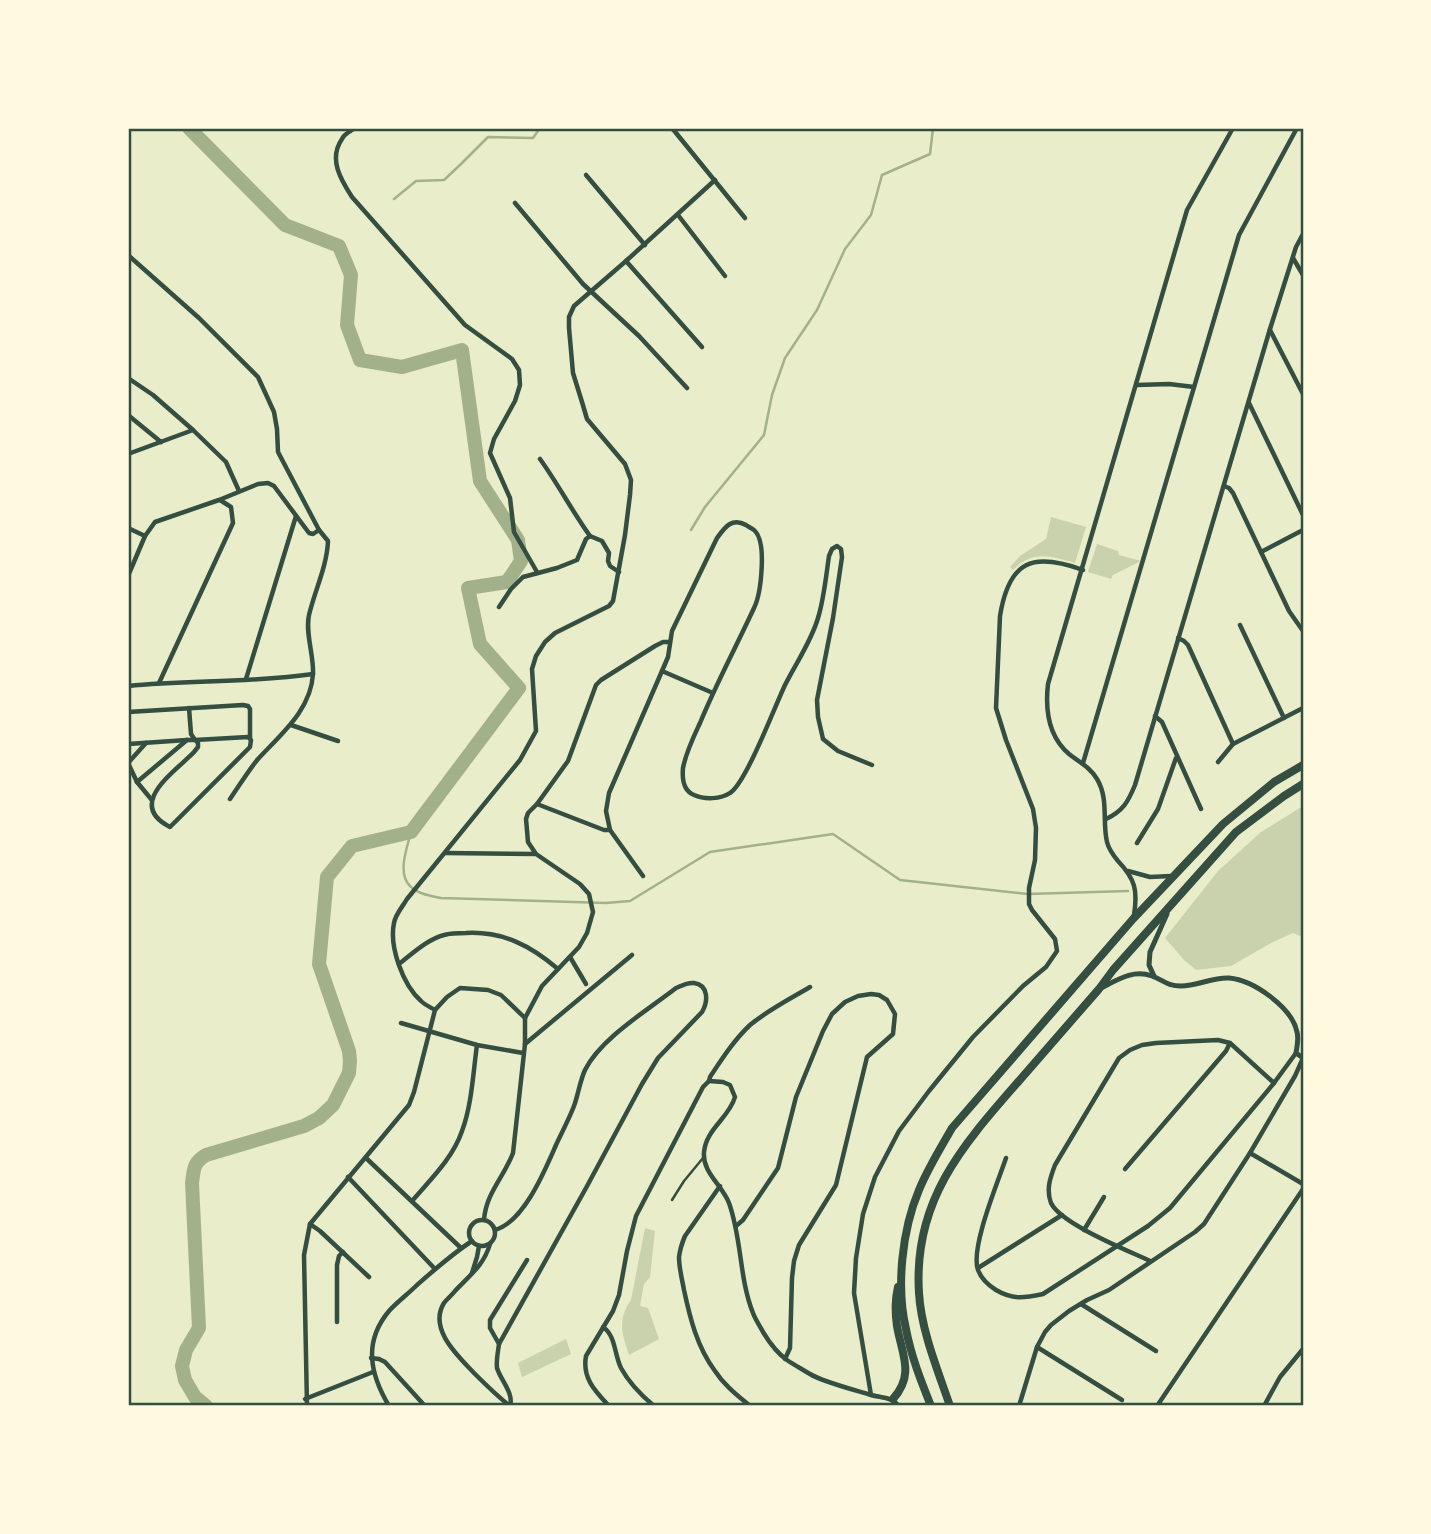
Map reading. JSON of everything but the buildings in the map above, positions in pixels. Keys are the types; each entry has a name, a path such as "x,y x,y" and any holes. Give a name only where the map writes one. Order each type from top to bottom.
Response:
{"highway":[{"path":"931,1406 905,1326 902,1257 917,1193 933,1160 952,1128 1133,919 1223,824 1274,782 1303,765"},
{"path":"950,1406 929,1340 919,1296 919,1261 929,1213 949,1169 974,1132 1236,832 1303,784"},
{"path":"896,1403 906,1373 895,1306 902,1274"}],"street":[{"path":"355,128 342,138 338,149 336,165 346,188 466,325 512,359 519,370 520,385 515,401 494,439 490,453 510,498 514,532 537,572"},
{"path":"672,128 745,218"},
{"path":"1133,919 1137,900 1133,881 1107,843 1102,789 1094,774 1058,742 1049,723 1046,699 1048,684 1187,211 1233,128"},
{"path":"1083,763 1238,235 1297,128"},
{"path":"586,174 645,245"},
{"path":"435,1010 422,1002 407,985 392,939 394,920 520,760 536,731 533,670 536,656 545,642 555,633 610,606 615,595 631,480 625,464 587,419 573,373 569,317 574,306 715,180"},
{"path":"515,203 592,291 687,388"},
{"path":"678,215 725,276"},
{"path":"1105,819 1117,814 1132,792 1270,329 1296,247 1303,234"},
{"path":"128,255 199,318 258,377 274,412 278,452 328,545 308,618 313,674 309,693 291,724 256,762 230,799"},
{"path":"1293,257 1303,275"},
{"path":"626,261 702,347"},
{"path":"1270,329 1303,394"},
{"path":"128,378 153,395 226,462 239,491"},
{"path":"1137,385 1169,384 1195,387"},
{"path":"1249,403 1303,515"},
{"path":"128,415 161,442"},
{"path":"128,454 193,430"},
{"path":"540,460 590,536 602,541 609,553 610,566 619,572"},
{"path":"128,576 145,536 155,522 258,484 268,483 274,486 309,533 313,534 319,530"},
{"path":"1224,486 1233,493 1289,611 1303,631"},
{"path":"159,683 233,523 231,507 219,500"},
{"path":"246,679 296,515"},
{"path":"643,876 610,830 606,811 609,793 668,657 672,631 717,538 727,525 742,523 756,531 761,545 761,572 756,604 688,750 683,769 687,789 692,795 717,798 732,793 743,779 786,683 808,643 818,618 832,549 837,546 841,549 842,557 817,699 818,717 822,740 838,751 872,765"},
{"path":"128,528 145,536"},
{"path":"1261,552 1303,530"},
{"path":"499,607 517,581 523,577 577,560 590,536"},
{"path":"871,1395 854,1293 863,1214 875,1177 900,1131 929,1091 973,1037 1046,967 1057,951 1057,944 1049,929 1029,904 1029,888 1035,860 1036,828 1033,809 996,708 1002,608 1013,578 1018,571 1031,563 1048,560 1083,570"},
{"path":"1240,625 1284,718"},
{"path":"1178,638 1188,645 1233,744"},
{"path":"484,1220 488,1198 508,1167 513,1153 525,1044 525,1018 542,986 579,947 587,933 593,912 590,894 536,854 528,842 526,818 568,761 596,685 655,646 670,642"},
{"path":"662,671 713,693"},
{"path":"128,686 281,679 313,674"},
{"path":"128,712 238,704 250,709 250,747 170,827 165,825 151,808 150,799 137,782 128,763 146,743"},
{"path":"150,799 198,747 191,734 189,708"},
{"path":"1218,762 1233,744 1303,708"},
{"path":"1155,716 1162,722 1201,809"},
{"path":"291,724 338,741"},
{"path":"128,744 250,738"},
{"path":"137,782 187,740"},
{"path":"1137,843 1158,809 1176,757"},
{"path":"537,804 610,830"},
{"path":"446,853 536,854"},
{"path":"1127,870 1150,877 1175,875"},
{"path":"1154,976 1149,965 1150,952 1169,909"},
{"path":"399,964 442,935 482,932 522,943 558,969"},
{"path":"525,1044 632,955"},
{"path":"570,957 586,984"},
{"path":"1006,1158 980,1237 977,1269 988,1285 1006,1296 1024,1298 1043,1294 1148,1226 1171,1208 1296,1053 1298,1033 1290,1015 1254,985 1223,978 1177,986 1164,983 1154,976 1132,974 1099,989"},
{"path":"490,1244 479,1246 472,1241 469,1233 472,1224 484,1220 493,1225 495,1235 480,1267 444,1303 440,1326 454,1352 497,1396 511,1406 511,1395 496,1364 499,1344 642,1084 658,1058 708,1003 701,986 694,983 676,988 611,1037 585,1070 573,1109 534,1192 510,1223 495,1230"},
{"path":"609,1406 589,1382 585,1373 586,1356 613,1311 619,1295 636,1216 702,1087 709,1081 709,1077 734,1041 764,1014 810,987"},
{"path":"307,1406 304,1255 310,1224 409,1105 435,1010 447,997 460,988 488,990 501,995 525,1018"},
{"path":"736,1226 743,1220 778,1168 796,1097 822,1031 832,1014 845,1002 858,996 879,995 887,1000 895,1014 892,1034 867,1057 838,1181 799,1245 794,1261 790,1348 785,1359"},
{"path":"401,1023 477,1045 523,1053"},
{"path":"1150,1261 1084,1230 1055,1210 1050,1199 1049,1185 1055,1166 1119,1058 1130,1049 1156,1043 1230,1043 1274,1083"},
{"path":"1125,1169 1230,1043"},
{"path":"412,1201 455,1147 467,1112 477,1045"},
{"path":"1020,1406 1037,1347 1051,1325 1080,1303 1109,1290 1204,1224 1295,1076 1303,1058 1296,1053"},
{"path":"709,1081 730,1085 735,1097 727,1114 707,1139 704,1149 706,1167 728,1201 736,1226 743,1276 753,1313 769,1342 785,1359 814,1376 896,1403"},
{"path":"1157,1406 1303,1186 1250,1153"},
{"path":"366,1158 461,1248"},
{"path":"348,1177 435,1269"},
{"path":"720,1186 685,1236 679,1256 680,1268 691,1323 702,1351 714,1371 750,1406"},
{"path":"1084,1230 1104,1197"},
{"path":"977,1269 1062,1215"},
{"path":"310,1224 369,1277"},
{"path":"389,1406 373,1372 371,1358 374,1339 383,1320 391,1309 435,1269 472,1241"},
{"path":"472,1273 479,1246"},
{"path":"337,1322 337,1265 343,1252"},
{"path":"499,1344 490,1328 491,1320 527,1259"},
{"path":"1080,1303 1156,1352"},
{"path":"603,1327 612,1338 620,1366 638,1391 654,1406"},
{"path":"1037,1347 1122,1400"},
{"path":"1264,1406 1280,1377 1303,1349"},
{"path":"371,1358 385,1362 425,1406"},
{"path":"305,1399 373,1372"}],"lane":[{"path":"673,1200 684,1181 704,1157"}],"green space":[{"path":"1051,517 1086,527 1075,563 1042,556 1028,559 1013,570 1010,567 1020,556 1046,539"},
{"path":"1097,544 1118,551 1119,555 1141,561 1113,575 1111,579 1088,572"},
{"path":"1303,806 1303,937 1293,933 1231,966 1196,970 1165,938 1218,871 1261,832"},
{"path":"645,1228 655,1231 650,1277 644,1284 640,1306 648,1308 659,1339 629,1355 622,1321 631,1300"},
{"path":"566,1339 571,1354 522,1377 518,1363"}],"waterway":[{"path":"189,128 285,225 339,246 351,275 347,325 360,360 402,367 462,350 480,481 518,540 521,561 507,582 468,588 480,644 519,688 411,832 352,846 327,877 319,964 350,1061 349,1073 333,1105 319,1118 304,1126 206,1155 195,1167 192,1183 199,1328 186,1350 182,1366 185,1380 195,1397 206,1406"},
{"path":"394,199 416,181 444,180 488,137 533,138 540,128"},
{"path":"691,530 705,507 764,435 772,395 785,358 817,310 845,249 871,215 882,175 930,154 933,128"},
{"path":"411,832 404,860 406,881 417,891 441,898 606,903 630,901 710,852 833,834 900,880 1028,894 1128,891"}]}
